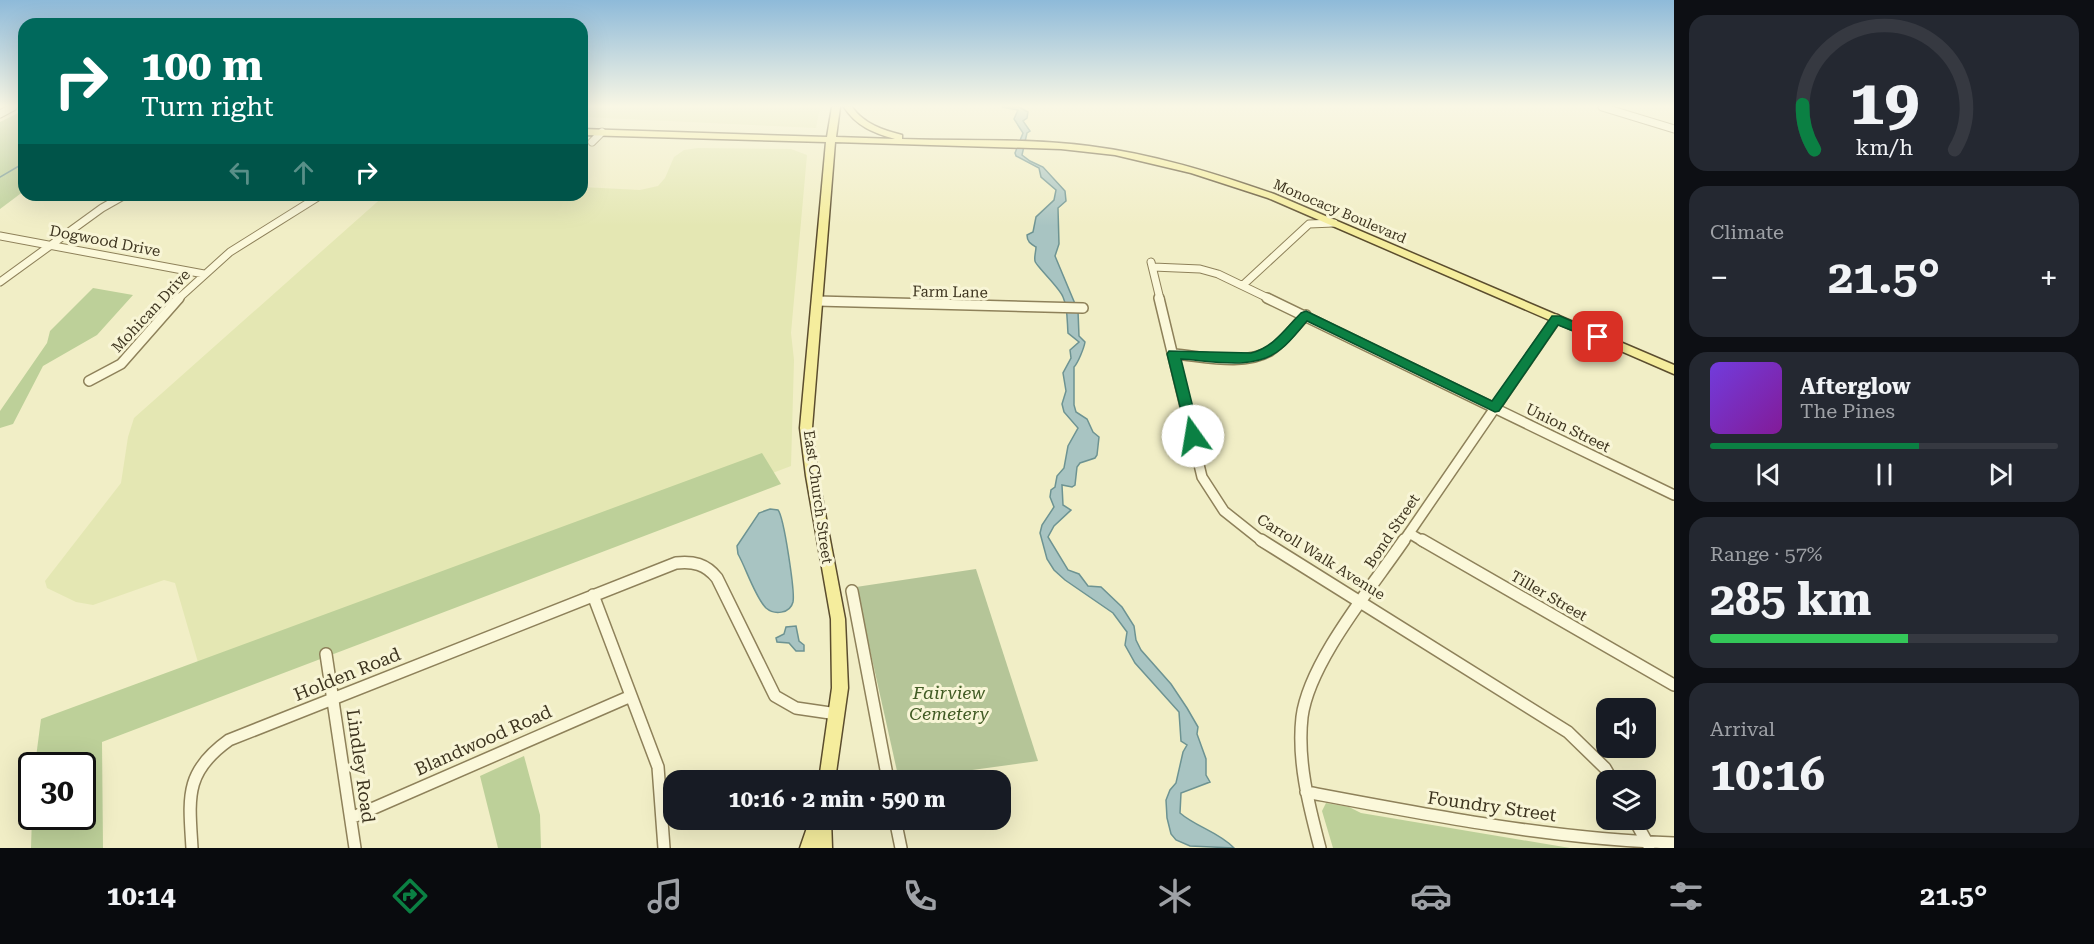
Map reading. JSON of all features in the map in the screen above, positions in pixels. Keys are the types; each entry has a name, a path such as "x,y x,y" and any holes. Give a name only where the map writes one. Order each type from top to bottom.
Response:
{"main road":[{"name":"East Church Street","path":"828,770 840,688 838,619 812,477 806,428 830,147"},
{"name":"Monocacy Boulevard","path":"1069,147 1103,149 1189,168 1271,196 1674,370"},
{"path":"808,848 814,830"},
{"path":"823,830 824,848"}],"street":[{"path":"0,282 51,244 116,201"},
{"name":"Mohican Drive","path":"89,381 121,364 179,298 204,274 247,240 312,201"},
{"path":"1305,211 1309,224"},
{"path":"1243,285 1309,224 1334,223"},
{"name":"Dogwood Drive","path":"0,236 204,274"},
{"name":"Union Street","path":"1152,264 1200,269 1243,285 1674,495"},
{"name":"Carroll Walk Avenue","path":"1152,264 1202,477 1220,504 1240,525 1267,545 1568,732 1606,770"},
{"name":"Farm Lane","path":"817,301 1083,309"},
{"path":"1173,354 1232,357 1264,354 1277,346 1306,315"},
{"name":"Bond Street","path":"1320,848 1306,792 1302,741 1306,698 1327,652 1556,319"},
{"name":"Tiller Street","path":"1409,533 1674,685"},
{"name":"Holden Road","path":"192,848 191,783 206,758 221,745 239,735 334,700 676,563 694,562 705,565 717,578 775,696 789,707 837,714"},
{"path":"852,591 886,770"},
{"path":"593,595 659,773 663,848"},
{"name":"Lindley Road","path":"326,654 355,848"},
{"name":"Blandwood Road","path":"351,818 631,696"},
{"name":"Foundry Street","path":"1306,792 1434,816 1610,841 1649,846 1674,843"},
{"path":"897,830 901,848"},
{"path":"1640,830 1649,846"}],"green space":[{"path":"0,147 18,147 18,196 0,209"},
{"path":"698,148 791,149 807,155 791,333 794,360 791,466 206,690 175,583 164,580 93,605 76,602 47,588 45,581 121,483 128,437 134,418 378,201 588,201 588,187 640,190 658,186 665,178 674,157 684,150"},
{"path":"93,288 133,295 97,335 43,366 13,424 0,428 0,411 47,343 50,331"},
{"path":"762,453 781,484 102,742 103,848 31,848 32,830 96,830 96,752 37,752 41,719"},
{"name":"Fairview Cemetery","path":"976,569 1038,761 972,770 897,770 856,587"},
{"path":"524,756 540,815 541,848 498,848 480,776"},
{"path":"1326,803 1349,807 1361,813 1570,848 1333,848 1322,811"}],"water":[{"path":"1018,147 1024,147 1022,155 1043,167 1065,191 1066,201 1058,208 1059,244 1055,256 1078,311 1079,336 1085,342 1074,367 1074,405 1076,412 1087,419 1093,432 1099,437 1095,458 1080,463 1077,467 1075,485 1072,487 1062,485 1063,505 1071,510 1054,526 1048,537 1068,570 1079,574 1088,586 1101,587 1122,607 1134,626 1136,640 1141,650 1171,684 1187,708 1198,727 1197,734 1206,759 1206,775 1210,782 1181,793 1180,813 1234,848 1190,846 1176,840 1171,834 1166,800 1176,783 1183,752 1187,745 1181,741 1179,712 1135,663 1125,645 1127,632 1113,613 1065,580 1054,570 1047,559 1040,533 1042,525 1054,507 1050,497 1051,490 1055,487 1057,476 1064,468 1068,446 1078,428 1064,412 1062,404 1066,391 1063,373 1071,358 1070,350 1079,342 1068,333 1065,301 1036,263 1036,247 1027,237 1033,232 1036,217 1054,200 1056,190 1041,177 1039,168 1016,156"},
{"path":"770,509 778,510 780,516 792,584 793,602 789,609 781,612 773,612 762,603 738,554 737,546 759,513"},
{"path":"796,626 799,641 804,645 804,651 796,651 789,643 777,642 776,638 784,634 786,627"}],"waterway":[{"path":"0,177 18,166"}],"route":[{"path":"1193,436 1173,354 1232,357 1264,354 1277,346 1306,315 1495,408 1556,319 1598,337"}]}
